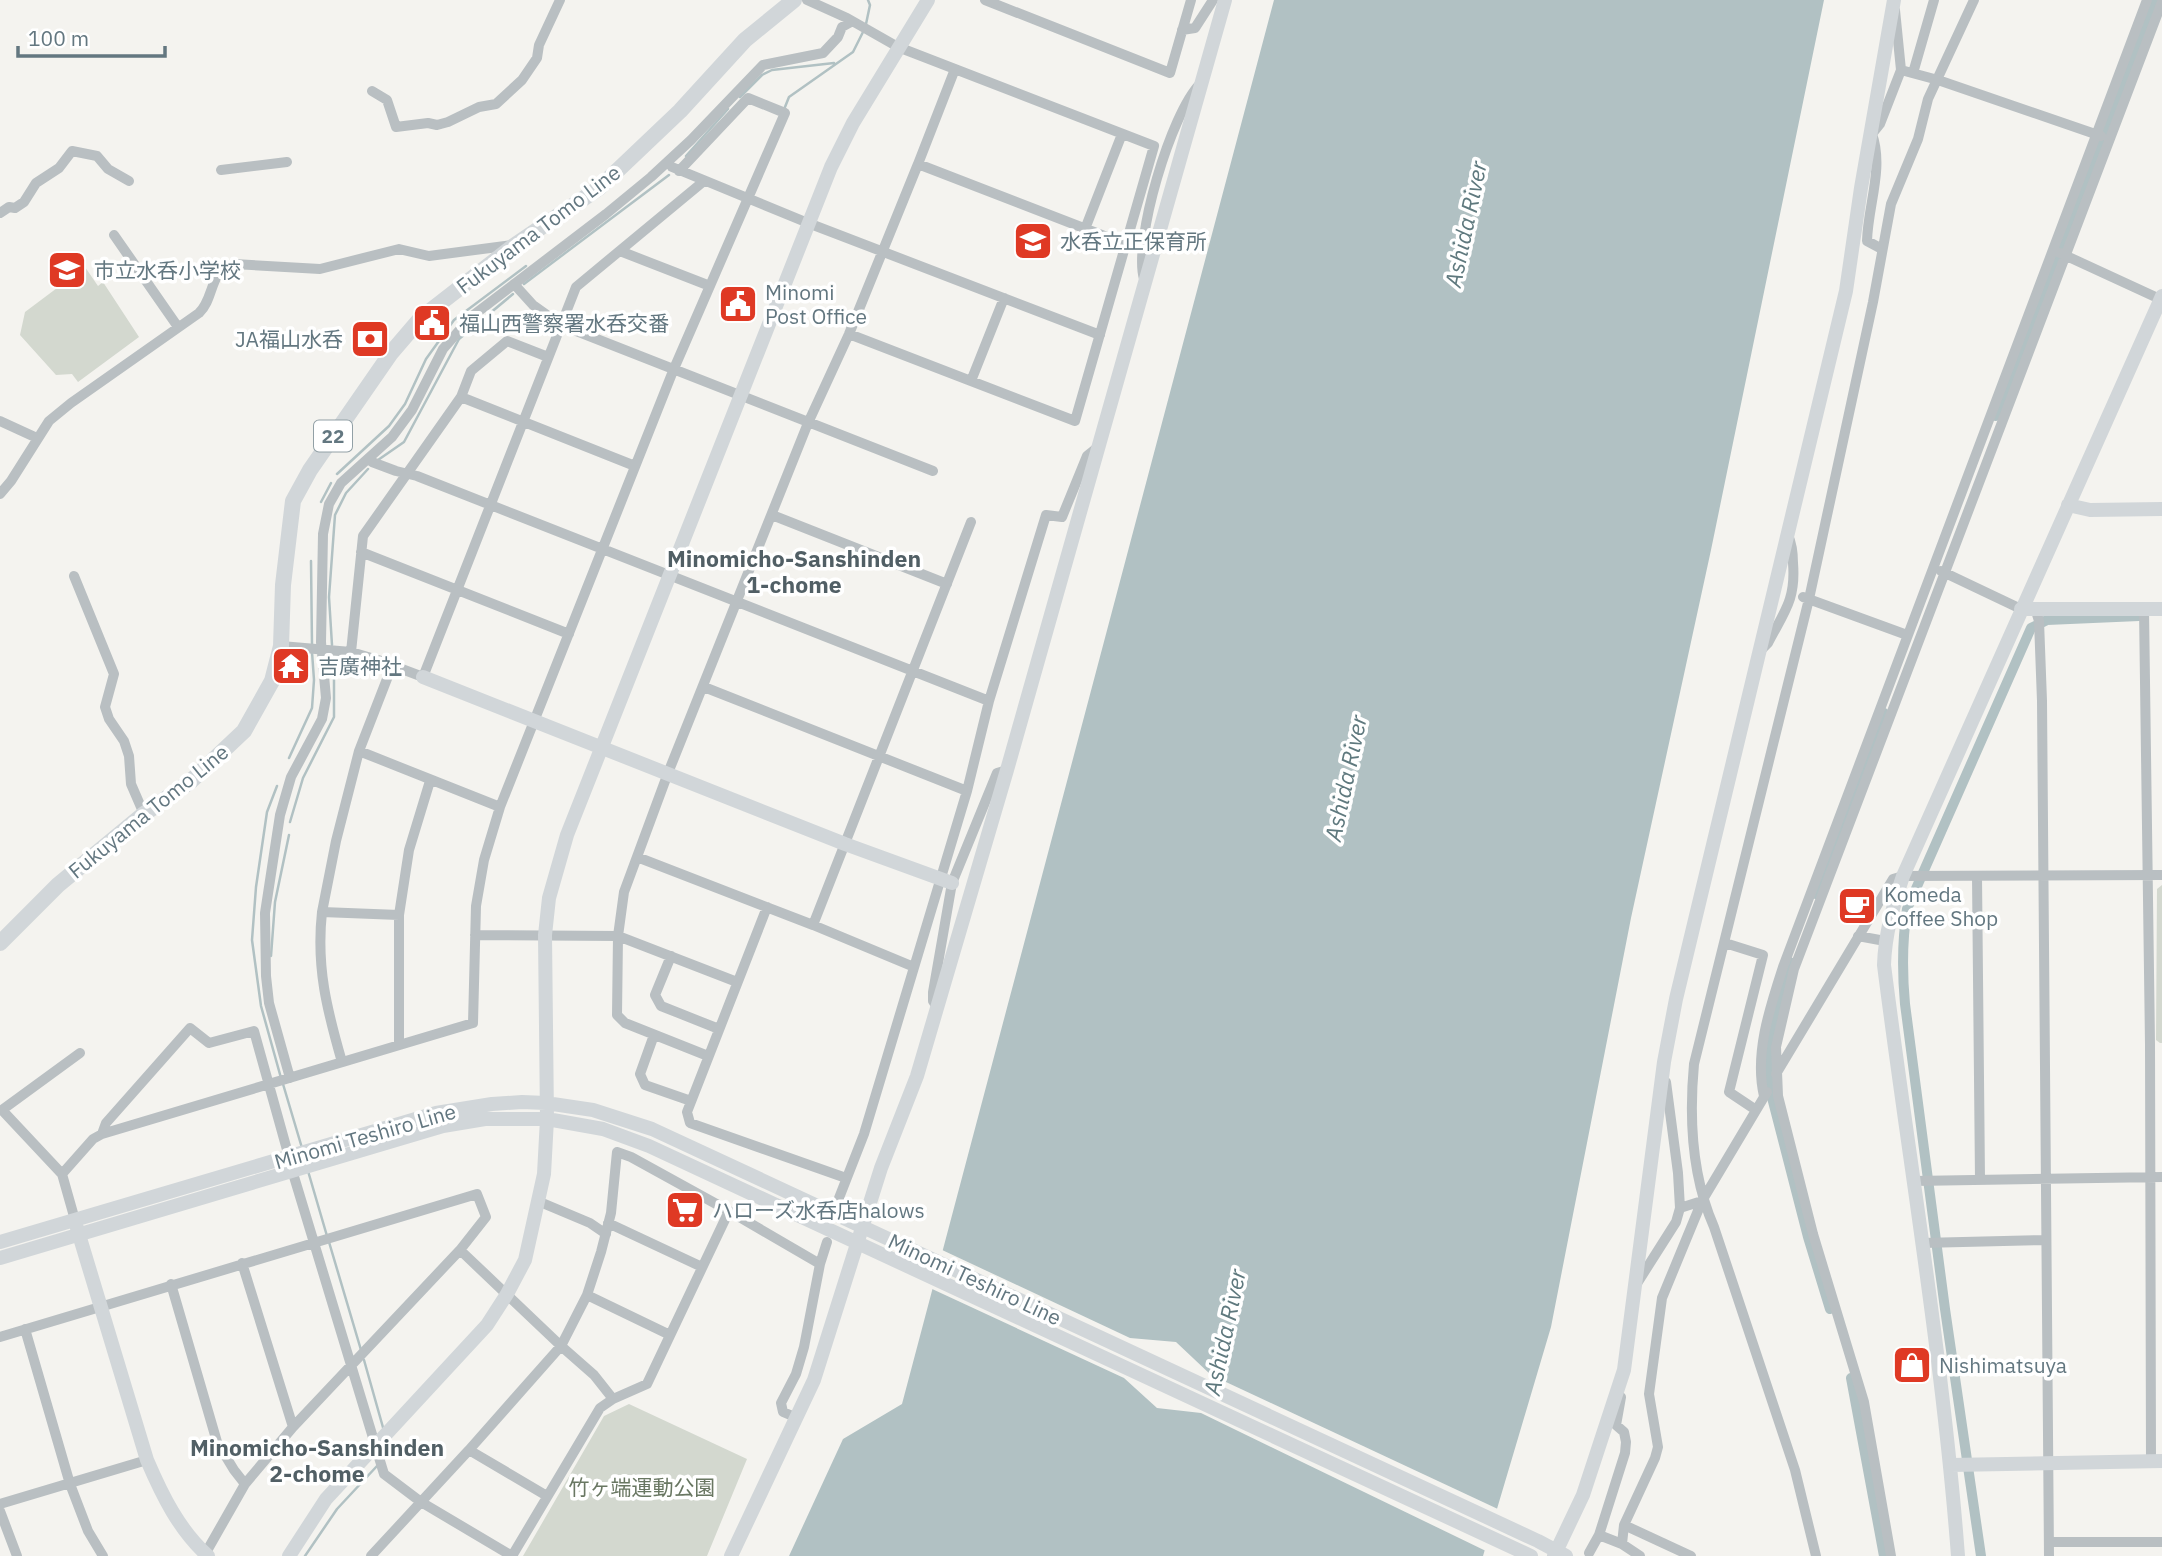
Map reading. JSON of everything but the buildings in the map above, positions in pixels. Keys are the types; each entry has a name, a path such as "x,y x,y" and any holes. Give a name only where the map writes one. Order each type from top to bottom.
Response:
{"main road":[{"name":"Fukuyama Tomo Line","path":"0,943 58,886 144,814 191,781 244,731 272,681 281,646 283,585 293,501 310,470 391,353 421,317 515,245 599,188 680,111 745,40 788,2"}],"street":[{"path":"372,91 387,100 396,127 428,123 437,125 479,107 496,104 522,79 537,58 539,45 561,0"},
{"path":"807,0 847,18 898,47 1160,148"},
{"path":"289,1556 326,1499 378,1447 392,1428 472,1343 507,1294 525,1260 540,1202 544,1174 547,1119 545,936 549,898 567,835 808,223 853,123 928,0"},
{"path":"993,1 1170,73 1191,0"},
{"path":"1182,30 1195,28 1213,0"},
{"path":"731,1556 814,1380 861,1226 917,1076 1007,770 1225,0"},
{"path":"1872,134 1880,124 1907,71 1934,0"},
{"path":"1816,1556 1795,1469 1718,1239 1702,1201 1694,1143 1694,1064 1809,599 1873,302 1891,204 1918,139 1928,99 1975,0"},
{"path":"2103,137 2147,0"},
{"path":"1891,1556 1864,1402 1782,1118 1775,1076 1779,1028 1794,969 1938,570 2103,137 2162,2"},
{"path":"1893,3 1898,59 1907,71 2103,137"},
{"path":"1589,1553 1599,1535 1626,1442 1624,1432 1616,1425 1664,1062 1676,999 1846,291 1893,3"},
{"path":"289,1079 269,1003 265,913 280,815 291,777 322,719 326,698 315,649 323,534 329,504 341,483 393,437 412,410 443,349 471,317 606,215 651,177 764,65 823,53 838,37 842,27 851,22"},
{"path":"708,1056 625,1023 617,1015 618,936 624,892 668,774 808,423 849,334 955,69"},
{"path":"849,334 1075,421 1125,244 1160,148 1191,92 1202,82"},
{"path":"62,1174 93,1139 102,1134 473,1023 476,906 484,860 500,807 673,370 785,113 748,98 676,169 651,177"},
{"path":"1085,229 1122,134"},
{"path":"1872,134 1876,146 1875,181 1867,241 1882,249"},
{"path":"676,169 691,140"},
{"path":"1145,280 1142,265 1160,148"},
{"path":"0,213 9,206 15,208 24,202 36,183 59,168 66,155 72,151 97,156 108,169 129,181"},
{"path":"220,170 288,162"},
{"path":"918,164 1125,244"},
{"path":"676,169 808,223 1100,335"},
{"path":"423,677 576,286 705,181"},
{"path":"114,235 178,327"},
{"path":"0,494 49,421 204,308 221,269 226,265 320,269 399,249 429,256 515,245"},
{"path":"620,251 710,286"},
{"path":"1958,1556 1951,1465 1886,979 1885,941 1891,911 1903,876 2028,610 2068,505 2161,299 2058,252"},
{"path":"514,284 533,306 561,325 933,471"},
{"path":"971,381 1004,298"},
{"path":"351,652 363,536 461,397 471,371 507,341 548,357"},
{"path":"461,397 635,466"},
{"path":"0,421 37,438"},
{"path":"938,1009 933,1001 933,992 946,881 989,701 1045,515 1062,517 1087,456 1097,448"},
{"path":"372,461 491,505 989,701"},
{"path":"2068,505 2090,510 2162,509"},
{"path":"772,515 947,584"},
{"path":"813,925 971,522"},
{"path":"1759,652 1768,643 1793,595 1795,581 1792,543 1787,533"},
{"path":"361,552 569,634"},
{"path":"1938,570 2028,610 2039,621 2042,701 2049,1556"},
{"path":"1766,1094 1761,1083 1762,1058 1772,1001 1822,859 1907,635 1938,570"},
{"path":"74,576 114,674 105,706 109,719 124,741 129,756 131,784 144,814"},
{"path":"1793,595 1907,635"},
{"path":"1951,1465 2156,1461 2149,1284 2157,1177 2156,1044 2147,875 2144,609"},
{"path":"2028,610 2162,609"},
{"path":"281,646 351,652 392,666 946,881"},
{"path":"342,1062 325,1000 319,937 322,912 336,841 359,751 392,666"},
{"path":"704,687 967,791"},
{"path":"359,751 500,807"},
{"path":"839,1198 864,1134 914,967 946,881 997,774 1007,770"},
{"path":"399,1045 399,915 410,850 430,781"},
{"path":"637,857 914,967"},
{"path":"1622,1544 1624,1525 1658,1447 1649,1394 1662,1298 1702,1201 1893,879 1903,876 2162,875"},
{"path":"1977,876 1980,1179"},
{"path":"767,907 687,1112 690,1123 846,1178"},
{"path":"322,912 399,915"},
{"path":"475,935 618,936 737,982"},
{"path":"1858,936 1885,941"},
{"path":"1725,943 1763,955 1728,1093 1756,1110"},
{"path":"671,956 655,995 661,1006 719,1029"},
{"path":"102,1134 106,1123 190,1028 209,1043 254,1031 300,1161 359,1358 384,1474 421,1502 512,1556 600,1408 613,1399 647,1384 729,1211"},
{"path":"654,1035 640,1074 645,1085 691,1101"},
{"path":"0,1336 25,1329 99,1306 171,1284 477,1194 486,1217 460,1250 293,1427 245,1485 206,1555 179,1523 147,1460 99,1306 62,1174 2,1110 80,1053"},
{"path":"1635,1287 1676,1222 1680,1208 1664,1062"},
{"name":"Minomi Teshiro Line","path":"300,1161 436,1113 523,1102 593,1110 652,1129 861,1226 882,1244 1531,1556"},
{"name":"Minomi Teshiro Line","path":"0,1258 77,1227 300,1161 443,1126 485,1119 547,1119 603,1129 649,1146 857,1242 882,1244 1538,1541 1559,1554"},
{"path":"371,1556 561,1346 587,1295 607,1228 617,1152 631,1157 729,1211 820,1264"},
{"path":"1914,1181 2157,1177"},
{"path":"1680,1208 1702,1201"},
{"path":"540,1202 702,1267"},
{"name":"Minomi Teshiro Line","path":"0,1242 77,1227"},
{"path":"1922,1243 2045,1240"},
{"path":"795,1417 783,1412 781,1403 796,1374 804,1347 820,1264 827,1242"},
{"path":"460,1250 594,1374 613,1399"},
{"path":"243,1263 293,1427"},
{"path":"171,1284 217,1443 245,1485"},
{"path":"2149,1284 2162,1284"},
{"path":"587,1295 670,1335"},
{"path":"25,1329 70,1484 88,1531 103,1556"},
{"path":"1559,1554 1588,1484 1624,1370"},
{"path":"469,1450 547,1496"},
{"path":"0,1504 147,1460"},
{"path":"0,1511 17,1556"},
{"path":"1624,1525 1691,1556"},
{"path":"1599,1535 1622,1544 1640,1556"},
{"path":"2049,1542 2162,1542"}],"green space":[{"path":"85,267 98,286 103,282 139,337 78,382 72,374 56,375 20,335 25,312"},
{"path":"2162,885 2160,1043 2156,1040 2157,889"},
{"name":"竹ヶ端運動公園","path":"629,1404 747,1459 707,1556 523,1556 604,1416"}],"water":[{"name":"Ashida River","path":"1274,0 1824,0 1711,550 1631,918 1551,1327 1483,1556 789,1556 843,1439 902,1404"}],"pier":[{"path":"940,1249 1130,1338 1176,1342 1211,1375 1500,1510 1488,1552 1201,1413 1157,1408 1124,1378 930,1288"}],"waterway":[{"path":"866,24 870,5 868,0"},
{"path":"1996,416 2154,0"},
{"path":"785,107 789,97 853,52 864,30"},
{"path":"740,97 762,75 772,70 834,63"},
{"path":"686,156 728,109"},
{"path":"524,284 669,175"},
{"path":"337,474 389,426 405,404 426,359 454,320 526,266"},
{"path":"378,460 404,442 459,339 513,294"},
{"path":"332,645 329,597 335,515 346,493 368,469"},
{"path":"321,502 331,483"},
{"path":"311,561 312,645"},
{"path":"1981,1556 1905,1004 1903,956 1907,909 2031,628 2047,620 2139,616"},
{"path":"289,758 312,708 312,652"},
{"path":"290,822 303,778 334,717 334,661"},
{"path":"1816,894 1884,713"},
{"path":"277,786 267,812 256,887 252,940 261,1006 281,1078"},
{"path":"271,956 275,902 289,835"},
{"path":"1790,962 1775,1012 1768,1057 1769,1086 1808,1237 1830,1309"},
{"path":"283,1084 302,1148"},
{"path":"308,1171 327,1236"},
{"path":"329,1242 361,1350"},
{"path":"364,1360 384,1431"},
{"path":"1851,1378 1884,1556"},
{"path":"384,1459 390,1452 387,1440"},
{"path":"305,1556 337,1509 377,1466"}],"place":[{"name":"水呑立正保育所","path":"1033,241"},
{"name":"市立水呑小学校","path":"67,270"},
{"name":"Minomi Post Office","path":"738,304"},
{"name":"福山西警察署水呑交番","path":"432,323"},
{"name":"JA福山水呑","path":"370,339"},
{"name":"吉廣神社","path":"291,666"},
{"name":"Komeda Coffee Shop","path":"1857,906"},
{"name":"ハローズ水呑店halows","path":"685,1210"},
{"name":"Nishimatsuya","path":"1912,1365"}],"district":[{"name":"Minomicho-Sanshinden 1-chome","path":"794,571"},
{"name":"Minomicho-Sanshinden 2-chome","path":"317,1460"}]}
